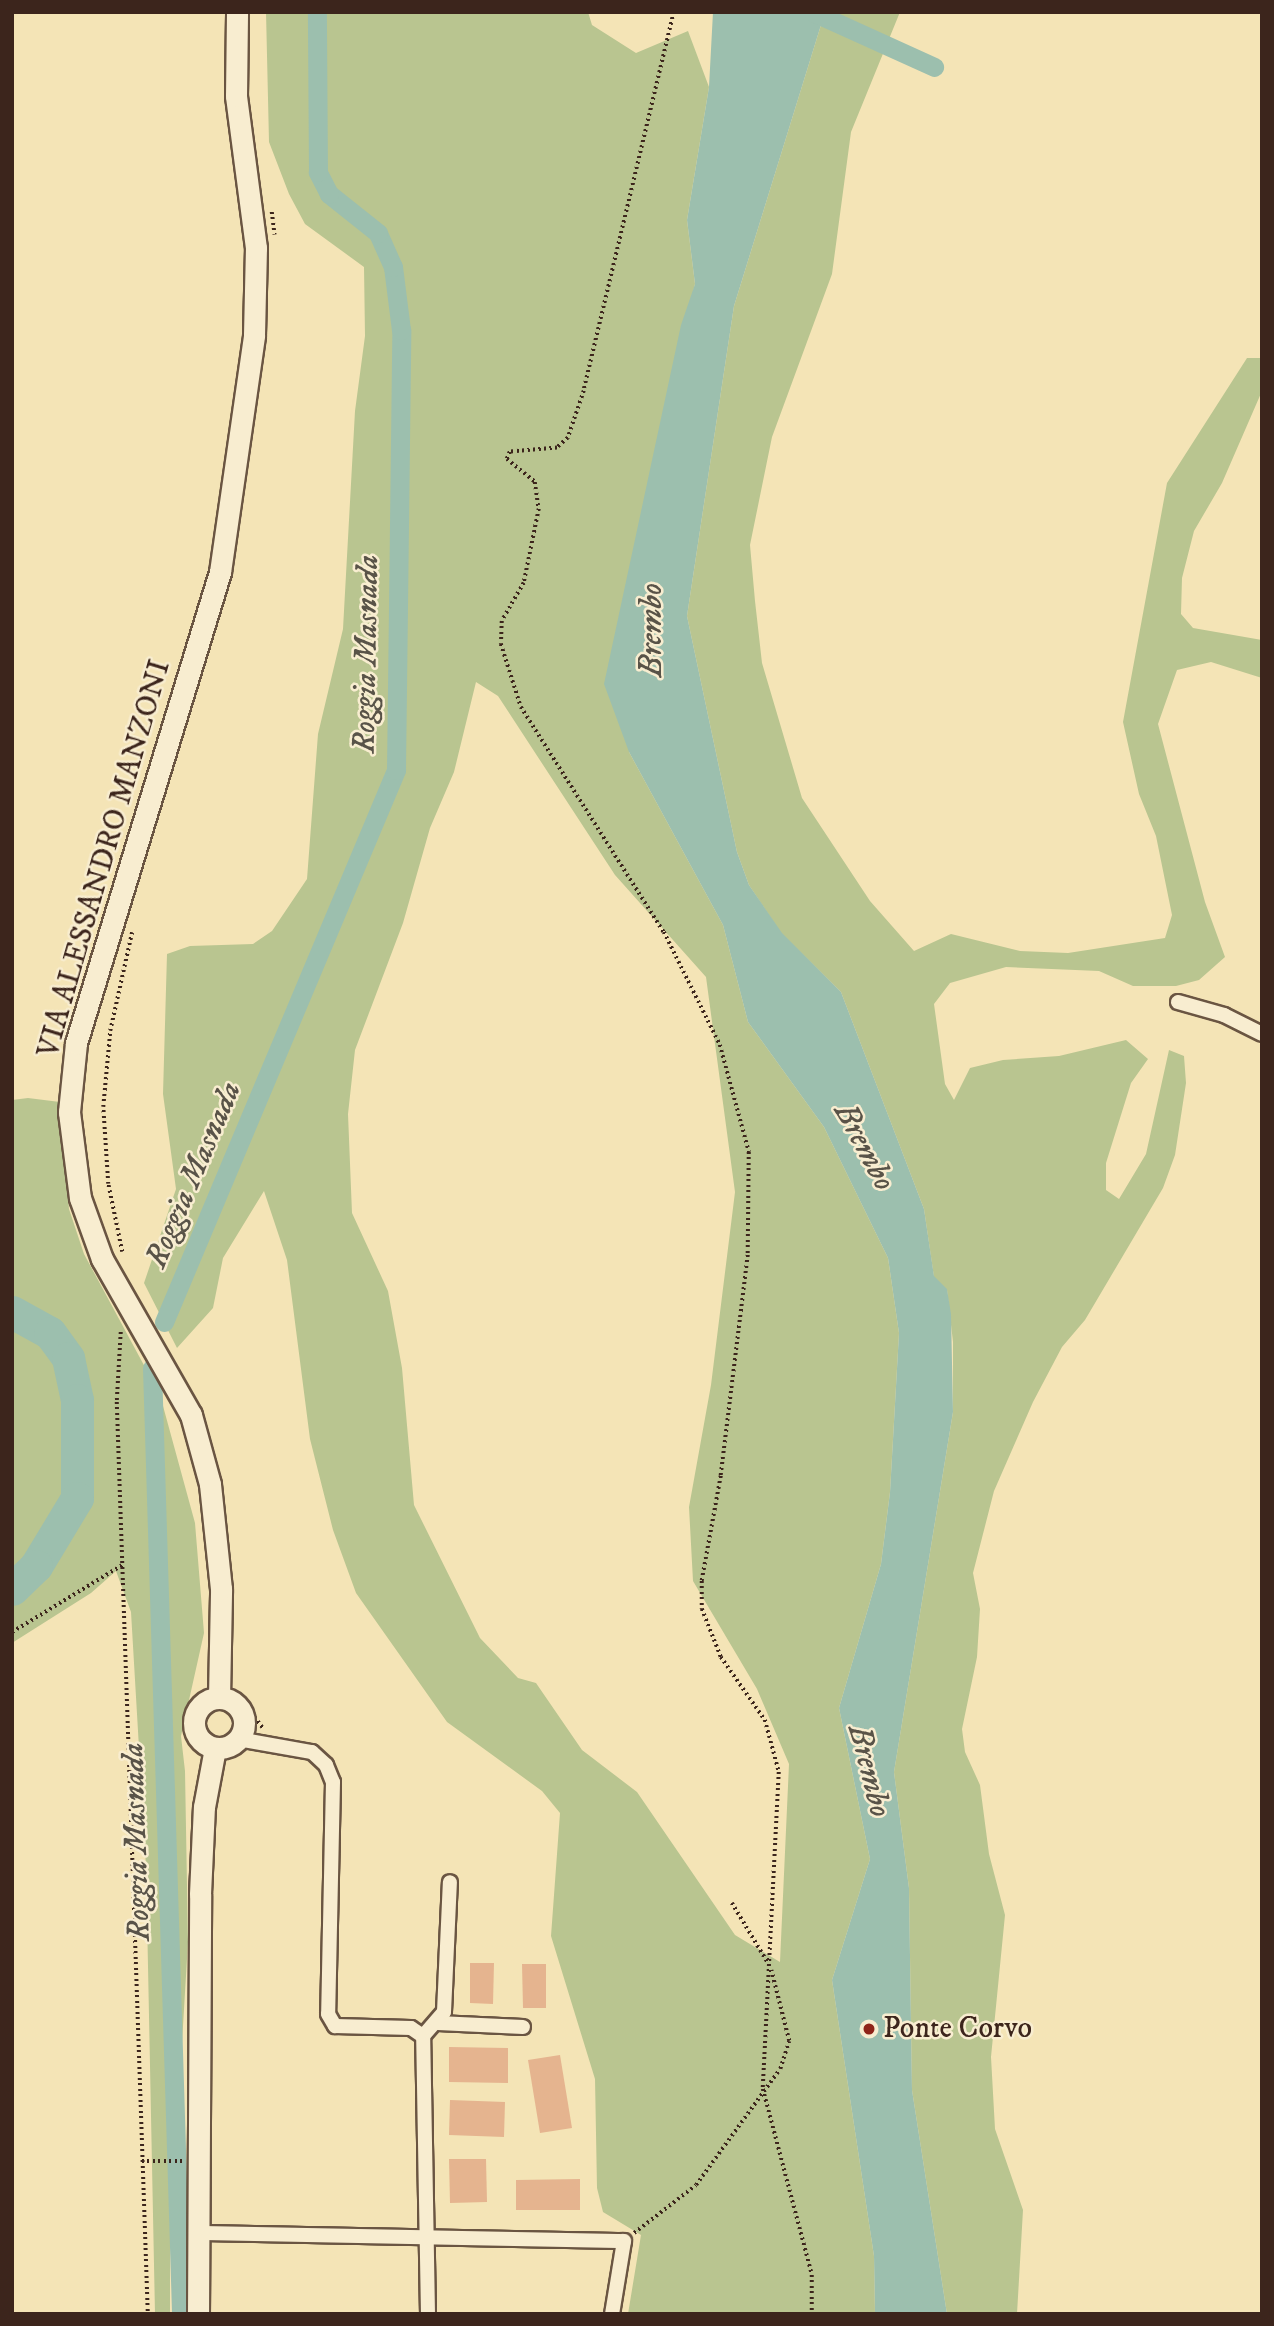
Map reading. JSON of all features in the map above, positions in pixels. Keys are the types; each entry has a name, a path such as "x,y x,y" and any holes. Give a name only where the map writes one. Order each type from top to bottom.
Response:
{"street":[{"name":"VIA ALESSANDRO MANZONI","path":"226,1693 220,1576 210,1484 191,1415 102,1259 80,1198 69,1112 76,1044 220,572 254,335 256,248 236,96 237,12"},
{"path":"1178,1002 1224,1015 1262,1034"},
{"path":"215,1748 195,1734 194,1721 207,1701 226,1693 242,1713 244,1727 238,1739"},
{"path":"215,1748 238,1739 312,1752 326,1765 333,1782 328,2014 335,2026 411,2028 423,2036"},
{"path":"198,2314 200,1894 204,1807 215,1748"},
{"path":"423,2036 439,2023 445,2002 450,1882"},
{"path":"439,2023 523,2027"},
{"path":"423,2036 428,2314"},
{"path":"197,2234 624,2241 612,2314"}],"path":[{"path":"674,12 584,391 568,438 556,448 510,452 507,459 535,482 539,509 524,583 502,621 501,644 521,707 664,932 713,1032 749,1152 748,1255 721,1476 702,1581 702,1609 708,1632 765,1720 774,1743 779,1772 763,2089 812,2275 812,2314"},
{"path":"269,199 275,236"},
{"path":"123,1257 108,1184 103,1107 110,1031 133,928"},
{"path":"122,1328 116,1368 148,2314"},
{"path":"12,1632 122,1565"},
{"path":"226,1693 261,1727 270,1728"},
{"path":"624,2241 696,2185 780,2069 789,2041 781,1996 769,1966 732,1903"},
{"path":"142,2161 198,2161"}],"green space":[{"path":"266,12 588,12 592,25 636,53 688,31 709,87 687,220 695,284 676,361 629,752 723,925 748,1022 824,1127 888,1258 899,1333 890,1492 881,1564 839,1708 870,1859 832,1980 874,2256 875,2314 628,2314 641,2235 603,2212 597,2188 595,2079 551,1936 560,1813 542,1791 447,1722 356,1593 333,1530 310,1439 287,1260 264,1191 223,1258 213,1308 177,1348 144,1283 176,1189 163,1094 167,954 190,946 253,944 272,931 307,879 318,734 343,629 355,411 365,336 364,267 305,224 289,194 269,142","holes":["476,682 498,696 615,875 706,977 735,1192 711,1385 689,1507 693,1581 757,1689 789,1764 780,1962 735,1935 637,1792 582,1750 536,1683 518,1678 480,1638 414,1505 402,1368 388,1291 352,1213 348,1114 355,1050 403,923 430,828 454,772"]},
{"path":"825,12 900,12 851,132 832,274 772,437 750,545 755,601 762,663 802,798 870,901 914,951 951,934 1020,951 1068,953 1165,938 1172,915 1156,836 1139,794 1123,722 1167,483 1247,358 1262,358 1262,391 1222,483 1194,531 1182,578 1181,614 1193,628 1262,640 1262,678 1211,662 1177,670 1158,724 1205,902 1225,957 1199,980 1176,986 1133,986 1099,971 1006,967 950,983 934,1004 945,1084 954,1100 970,1068 1003,1060 1059,1056 1126,1040 1148,1059 1131,1083 1106,1163 1106,1190 1119,1199 1146,1154 1169,1050 1184,1056 1186,1083 1175,1155 1163,1188 1085,1320 1062,1347 1033,1402 994,1491 973,1573 980,1609 977,1657 962,1729 965,1752 980,1785 989,1854 1005,1915 991,2057 995,2129 1023,2210 1017,2314 947,2314 912,2090 909,1888 894,1772 953,1412 953,1342 947,1290 934,1277 924,1209 841,992 781,933 749,885 737,852 687,616 734,306"},
{"path":"28,1098 60,1102 69,1209 84,1254 160,1395 195,1523 204,1633 181,1736 185,1771 188,1942 170,2245 170,2314 155,2314 146,1867 131,1612 116,1571 91,1593 12,1643 12,1100"}],"water":[{"name":"Brembo","path":"713,12 825,12 734,306 687,616 737,852 749,885 782,933 841,992 924,1209 934,1276 947,1289 951,1314 953,1412 894,1772 909,1888 912,2090 947,2314 875,2314 874,2256 832,1980 870,1859 839,1708 881,1564 890,1492 899,1333 888,1258 824,1127 748,1022 723,925 629,752 604,684 681,325 695,284 687,220 709,87"}],"building":[{"path":"470,1963 494,1963 493,2004 470,2003"},
{"path":"522,1964 546,1964 546,2008 523,2008"},
{"path":"449,2047 508,2048 508,2083 449,2082"},
{"path":"560,2055 572,2128 540,2133 528,2060"},
{"path":"450,2100 505,2102 504,2137 449,2135"},
{"path":"449,2159 486,2159 487,2202 450,2203"},
{"path":"580,2179 580,2210 516,2210 516,2180"}],"waterway":[{"name":"Roggia Masnada","path":"164,1322 396,770 401,330 393,267 378,233 329,194 318,172 317,12"},
{"path":"813,12 934,67"},
{"path":"12,1312 50,1333 68,1358 77,1400 77,1498 36,1566 12,1589"},
{"name":"Roggia Masnada","path":"152,1368 181,2314"}],"place":[{"name":"Ponte Corvo","path":"869,2029"}]}
